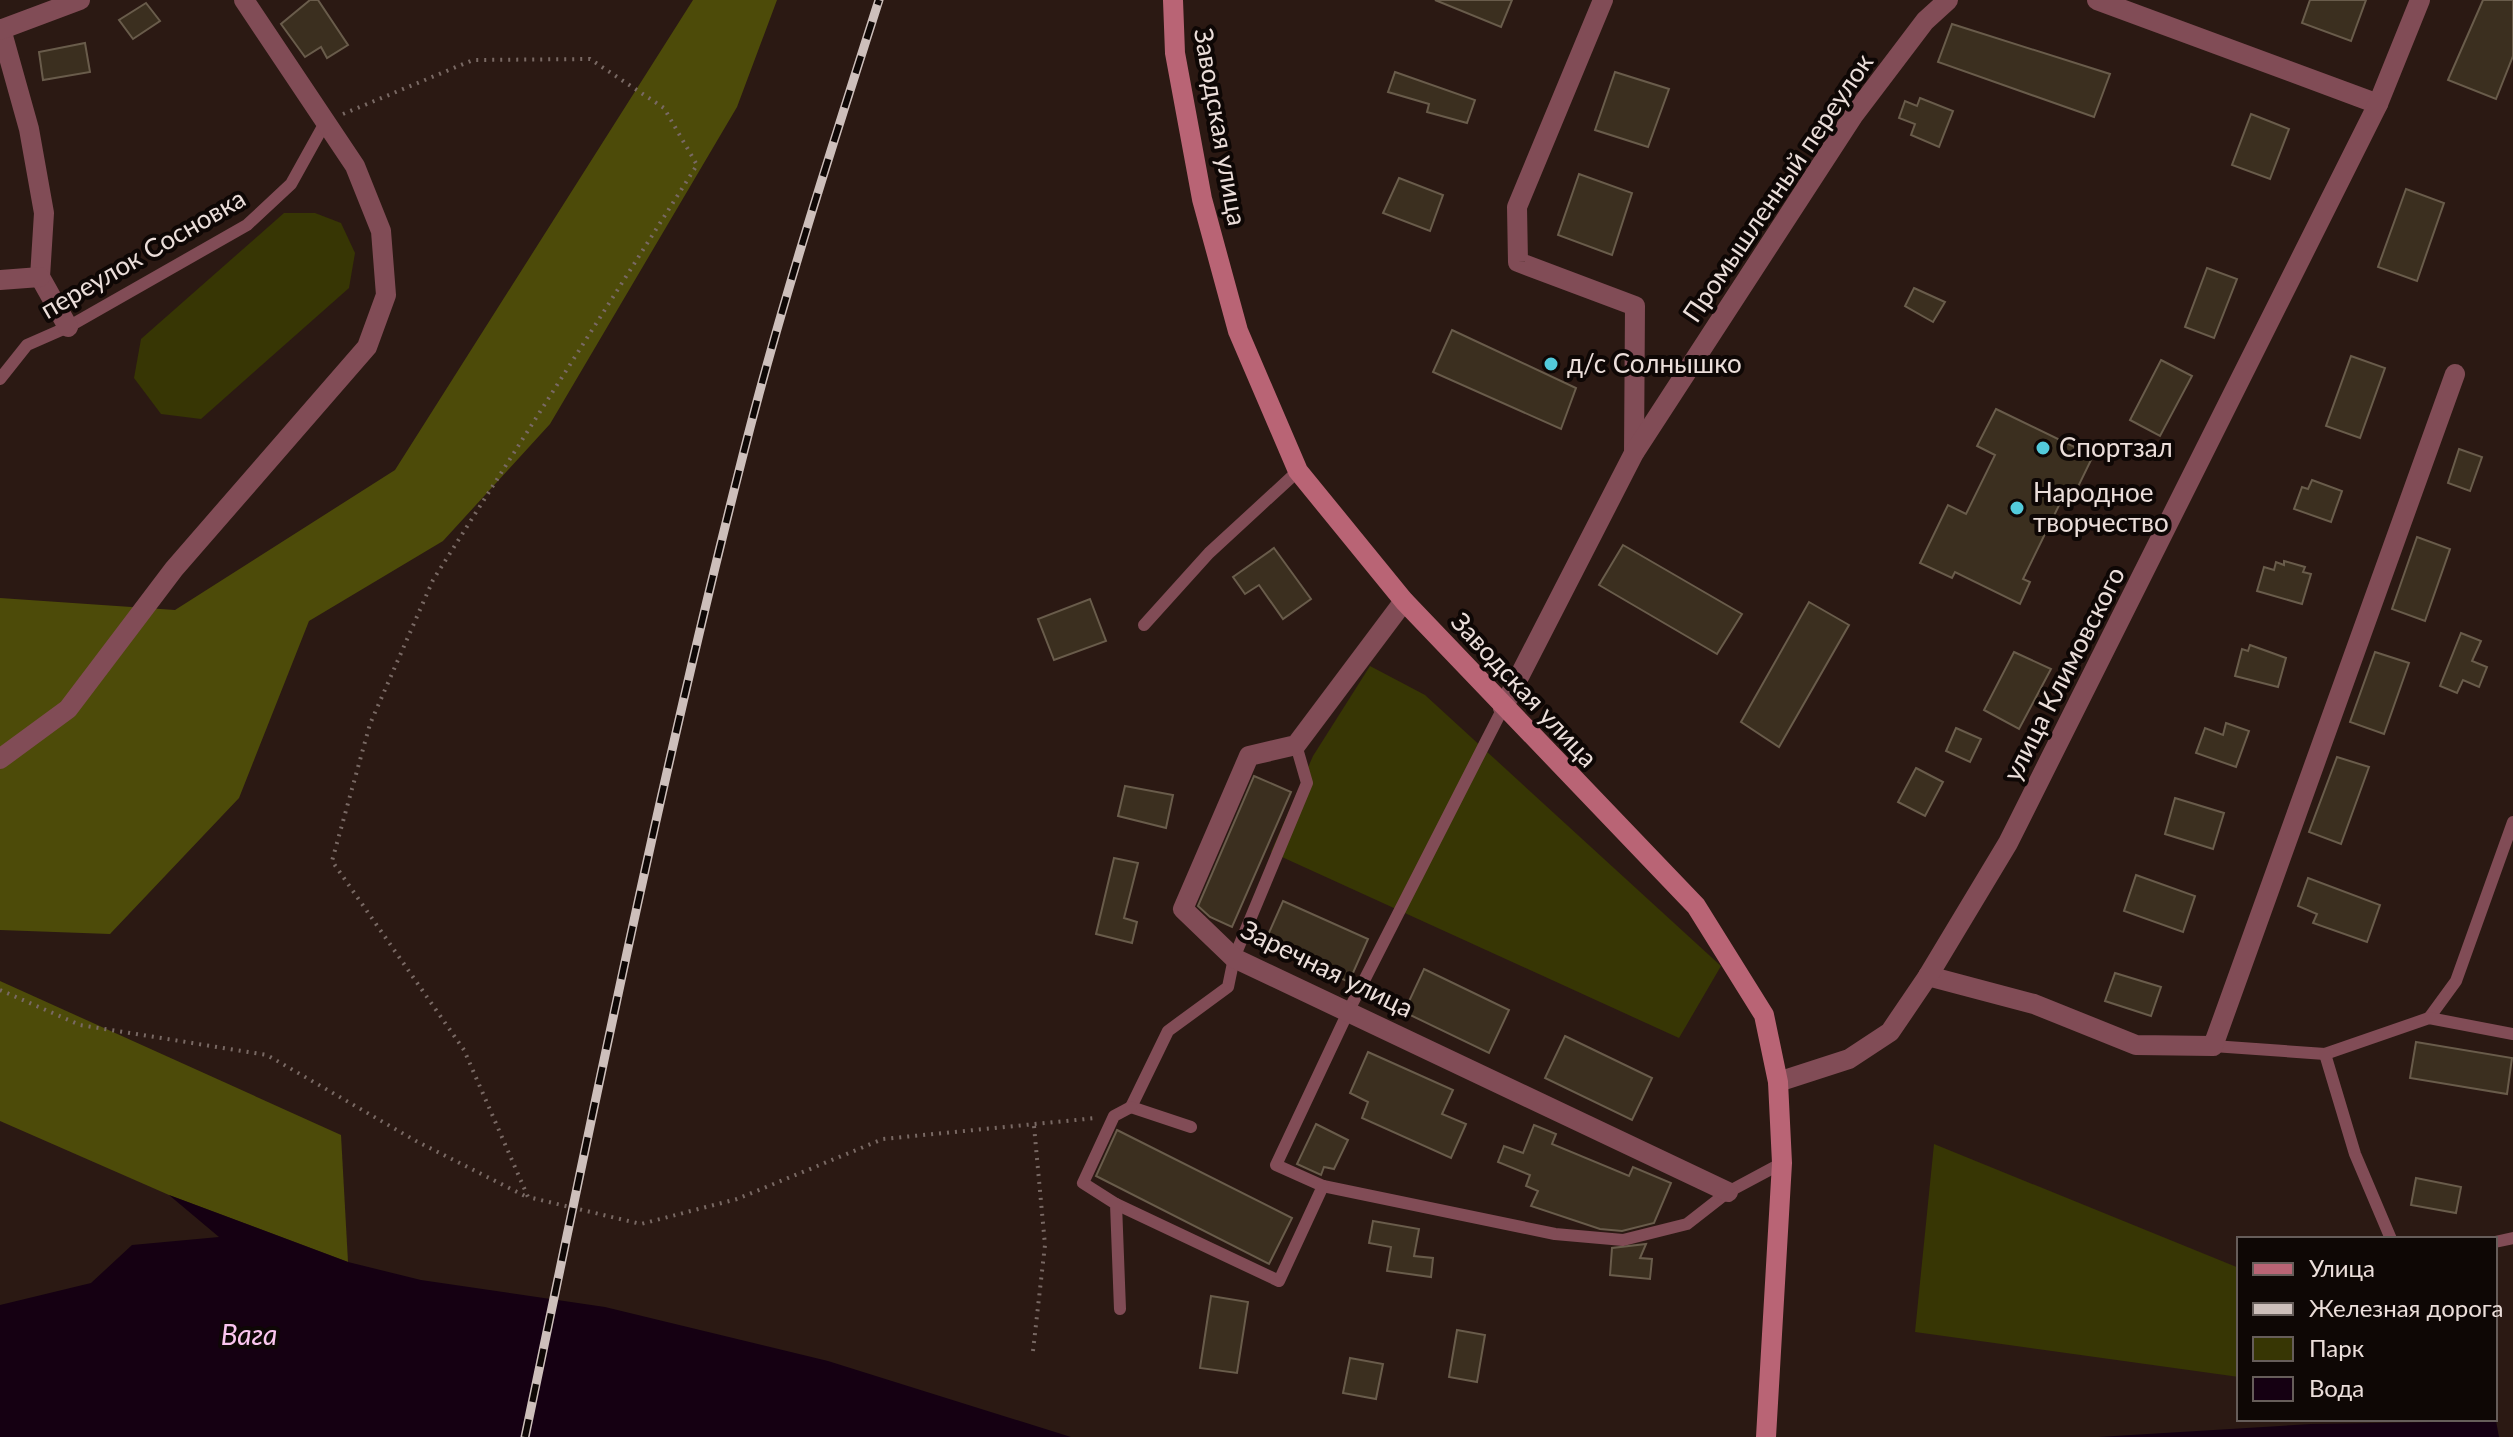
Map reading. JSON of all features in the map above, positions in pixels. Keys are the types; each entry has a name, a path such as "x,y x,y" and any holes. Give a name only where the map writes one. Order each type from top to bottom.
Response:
{"main road":[{"name":"Заводская улица","path":"1173,0 1175,53 1202,199 1238,331 1298,471 1404,601 1503,708 1696,906 1764,1015 1778,1082 1782,1163 1766,1437"}],"street":[{"path":"68,327 40,277 44,213 29,129 1,30 80,0"},
{"path":"0,759 68,709 174,569 367,347 386,295 381,231 355,166 244,0"},
{"path":"1603,0 1517,207 1518,262 1635,306 1634,453"},
{"name":"Промышленный переулок","path":"1503,708 1634,453 1853,116 1925,21 1948,0"},
{"path":"2097,0 2378,104"},
{"name":"улица Климовского","path":"1778,1082 1849,1059 1890,1032 1928,976 2008,843 2378,104 2420,0"},
{"path":"0,280 40,277"},
{"path":"1928,976 2034,1004 2136,1045 2213,1046 2455,374"},
{"path":"1296,745 1404,601"},
{"name":"Заречная улица","path":"1296,745 1249,756 1183,909 1234,958 1728,1192"}],"lane":[{"name":"переулок Сосновка","path":"0,379 27,345 68,327 247,225 291,184 326,121"},
{"path":"1144,625 1209,553 1298,471"},
{"path":"1503,708 1349,1010 1276,1165 1323,1186 1555,1234 1623,1240 1687,1224 1728,1192 1782,1163"},
{"path":"1296,745 1307,783 1234,958 1228,987 1168,1031 1131,1107 1114,1116 1083,1183 1116,1204 1279,1281 1323,1186"},
{"path":"2429,1018 2456,981 2513,822"},
{"path":"2213,1046 2325,1054 2429,1018 2513,1034"},
{"path":"2325,1054 2355,1154 2390,1237"},
{"path":"1131,1107 1191,1127"},
{"path":"1116,1204 1120,1309"}],"path":[{"path":"326,121 473,60 590,59 664,108 697,165 433,580 370,724 332,861 464,1050 528,1197"},
{"path":"0,990 80,1025 267,1055 416,1141 528,1197 641,1224 737,1199 883,1139 1114,1116"},
{"path":"1033,1351 1045,1245 1034,1126"}],"green space":[{"path":"284,213 315,213 341,223 355,253 349,288 201,419 161,414 134,378 141,339"},
{"path":"1370,666 1425,695 1721,966 1679,1038 1271,852 1313,756"},
{"path":"1934,1144 2237,1267 2237,1377 1915,1332"}],"shaded area":[{"path":"693,0 777,0 737,107 550,424 443,541 309,621 239,798 110,934 0,930 0,598 175,610 395,470"},
{"path":"0,981 341,1135 348,1262 169,1195 0,1121"}],"water":[{"name":"Вага","path":"169,1195 348,1262 421,1280 605,1307 828,1361 1071,1437 0,1437 0,1305 91,1283 132,1245 219,1237"},
{"path":"2496,1421 2499,1437 2098,1437 2311,1424"}],"building":[{"path":"310,0 318,0 348,45 327,58 321,47 305,57 281,24"},
{"path":"1435,0 1512,0 1501,27"},
{"path":"2310,0 2366,0 2351,41 2302,23"},
{"path":"2483,0 2513,0 2513,56 2496,99 2448,80"},
{"path":"146,3 160,21 133,39 119,20"},
{"path":"1952,24 2110,74 2094,117 1938,62"},
{"path":"85,43 90,72 43,80 39,52"},
{"path":"1395,72 1475,100 1467,123 1427,112 1429,104 1388,92"},
{"path":"1615,72 1669,89 1648,147 1595,130"},
{"path":"1920,98 1953,111 1939,147 1911,135 1915,124 1899,118 1905,101 1917,106"},
{"path":"2251,114 2289,129 2270,179 2232,165"},
{"path":"1579,174 1632,193 1612,255 1558,235"},
{"path":"1399,178 1443,195 1430,231 1383,213"},
{"path":"2406,189 2444,203 2417,281 2378,267"},
{"path":"2207,268 2237,279 2214,338 2185,327"},
{"path":"1914,288 1945,302 1933,322 1905,306"},
{"path":"1452,330 1576,388 1561,429 1433,372"},
{"path":"2351,356 2385,368 2360,438 2326,426"},
{"path":"2161,360 2192,376 2160,436 2130,420"},
{"path":"1996,409 2093,456 2074,495 2066,491 2023,579 2030,582 2020,604 1955,572 1952,578 1920,563 1948,505 1966,514 1995,455 1977,446"},
{"path":"2459,449 2482,457 2470,491 2448,483"},
{"path":"2312,480 2342,491 2331,522 2294,509 2302,487 2308,489"},
{"path":"2417,537 2450,549 2425,621 2392,609"},
{"path":"1623,545 1742,614 1717,654 1599,585"},
{"path":"1274,548 1311,599 1283,619 1259,585 1245,594 1233,577"},
{"path":"2284,561 2305,567 2303,572 2311,574 2302,604 2257,591 2264,567 2274,570 2276,562 2284,565"},
{"path":"1090,599 1106,641 1054,660 1038,619"},
{"path":"1809,602 1849,625 1779,747 1741,722"},
{"path":"2461,633 2481,641 2472,661 2487,667 2479,687 2463,680 2457,693 2440,686"},
{"path":"2250,645 2286,658 2278,687 2235,676 2242,649 2248,651"},
{"path":"2014,652 2051,669 2019,729 1984,710"},
{"path":"2375,652 2409,663 2384,734 2350,722"},
{"path":"2226,723 2249,731 2236,767 2196,753 2205,728 2223,735"},
{"path":"1956,728 1981,739 1970,762 1946,751"},
{"path":"2337,757 2369,767 2341,844 2309,832"},
{"path":"1916,768 1943,782 1925,816 1898,802"},
{"path":"1254,776 1291,792 1232,927 1210,917 1198,906"},
{"path":"1125,786 1173,795 1166,828 1118,816"},
{"path":"2175,798 2224,813 2213,849 2165,834"},
{"path":"1114,858 1138,863 1124,918 1137,922 1132,943 1096,934"},
{"path":"2136,875 2195,896 2183,932 2124,911"},
{"path":"2308,878 2380,905 2367,942 2313,923 2317,914 2298,906"},
{"path":"1283,901 1368,939 1349,982 1264,944"},
{"path":"1424,969 1509,1010 1489,1053 1404,1012"},
{"path":"2115,973 2161,987 2151,1016 2105,1001"},
{"path":"1565,1036 1652,1078 1632,1120 1545,1078"},
{"path":"2416,1042 2512,1058 2507,1094 2410,1078"},
{"path":"1368,1052 1453,1090 1442,1114 1466,1124 1451,1158 1362,1118 1368,1102 1350,1093"},
{"path":"1316,1124 1348,1140 1334,1169 1324,1167 1321,1175 1297,1164"},
{"path":"1534,1125 1556,1134 1552,1144 1629,1176 1633,1167 1671,1183 1654,1223 1622,1231 1600,1229 1531,1206 1538,1191 1526,1186 1530,1175 1498,1162 1504,1146 1523,1153"},
{"path":"1117,1130 1292,1218 1269,1264 1096,1176"},
{"path":"2416,1178 2461,1187 2456,1213 2411,1205"},
{"path":"1373,1221 1419,1229 1414,1256 1433,1258 1431,1277 1387,1271 1391,1247 1369,1243"},
{"path":"1646,1244 1640,1258 1652,1259 1650,1279 1610,1275 1612,1248"},
{"path":"1211,1296 1248,1302 1237,1373 1200,1368"},
{"path":"1457,1330 1485,1335 1477,1382 1449,1377"},
{"path":"1350,1358 1383,1364 1376,1399 1343,1393"}],"railway":[{"path":"525,1437 628,949 711,584 772,346 879,0"}],"place":[{"name":"д/с Солнышко","path":"1551,364"},
{"name":"Спортзал","path":"2043,448"},
{"name":"Народное творчество","path":"2017,508"}]}
